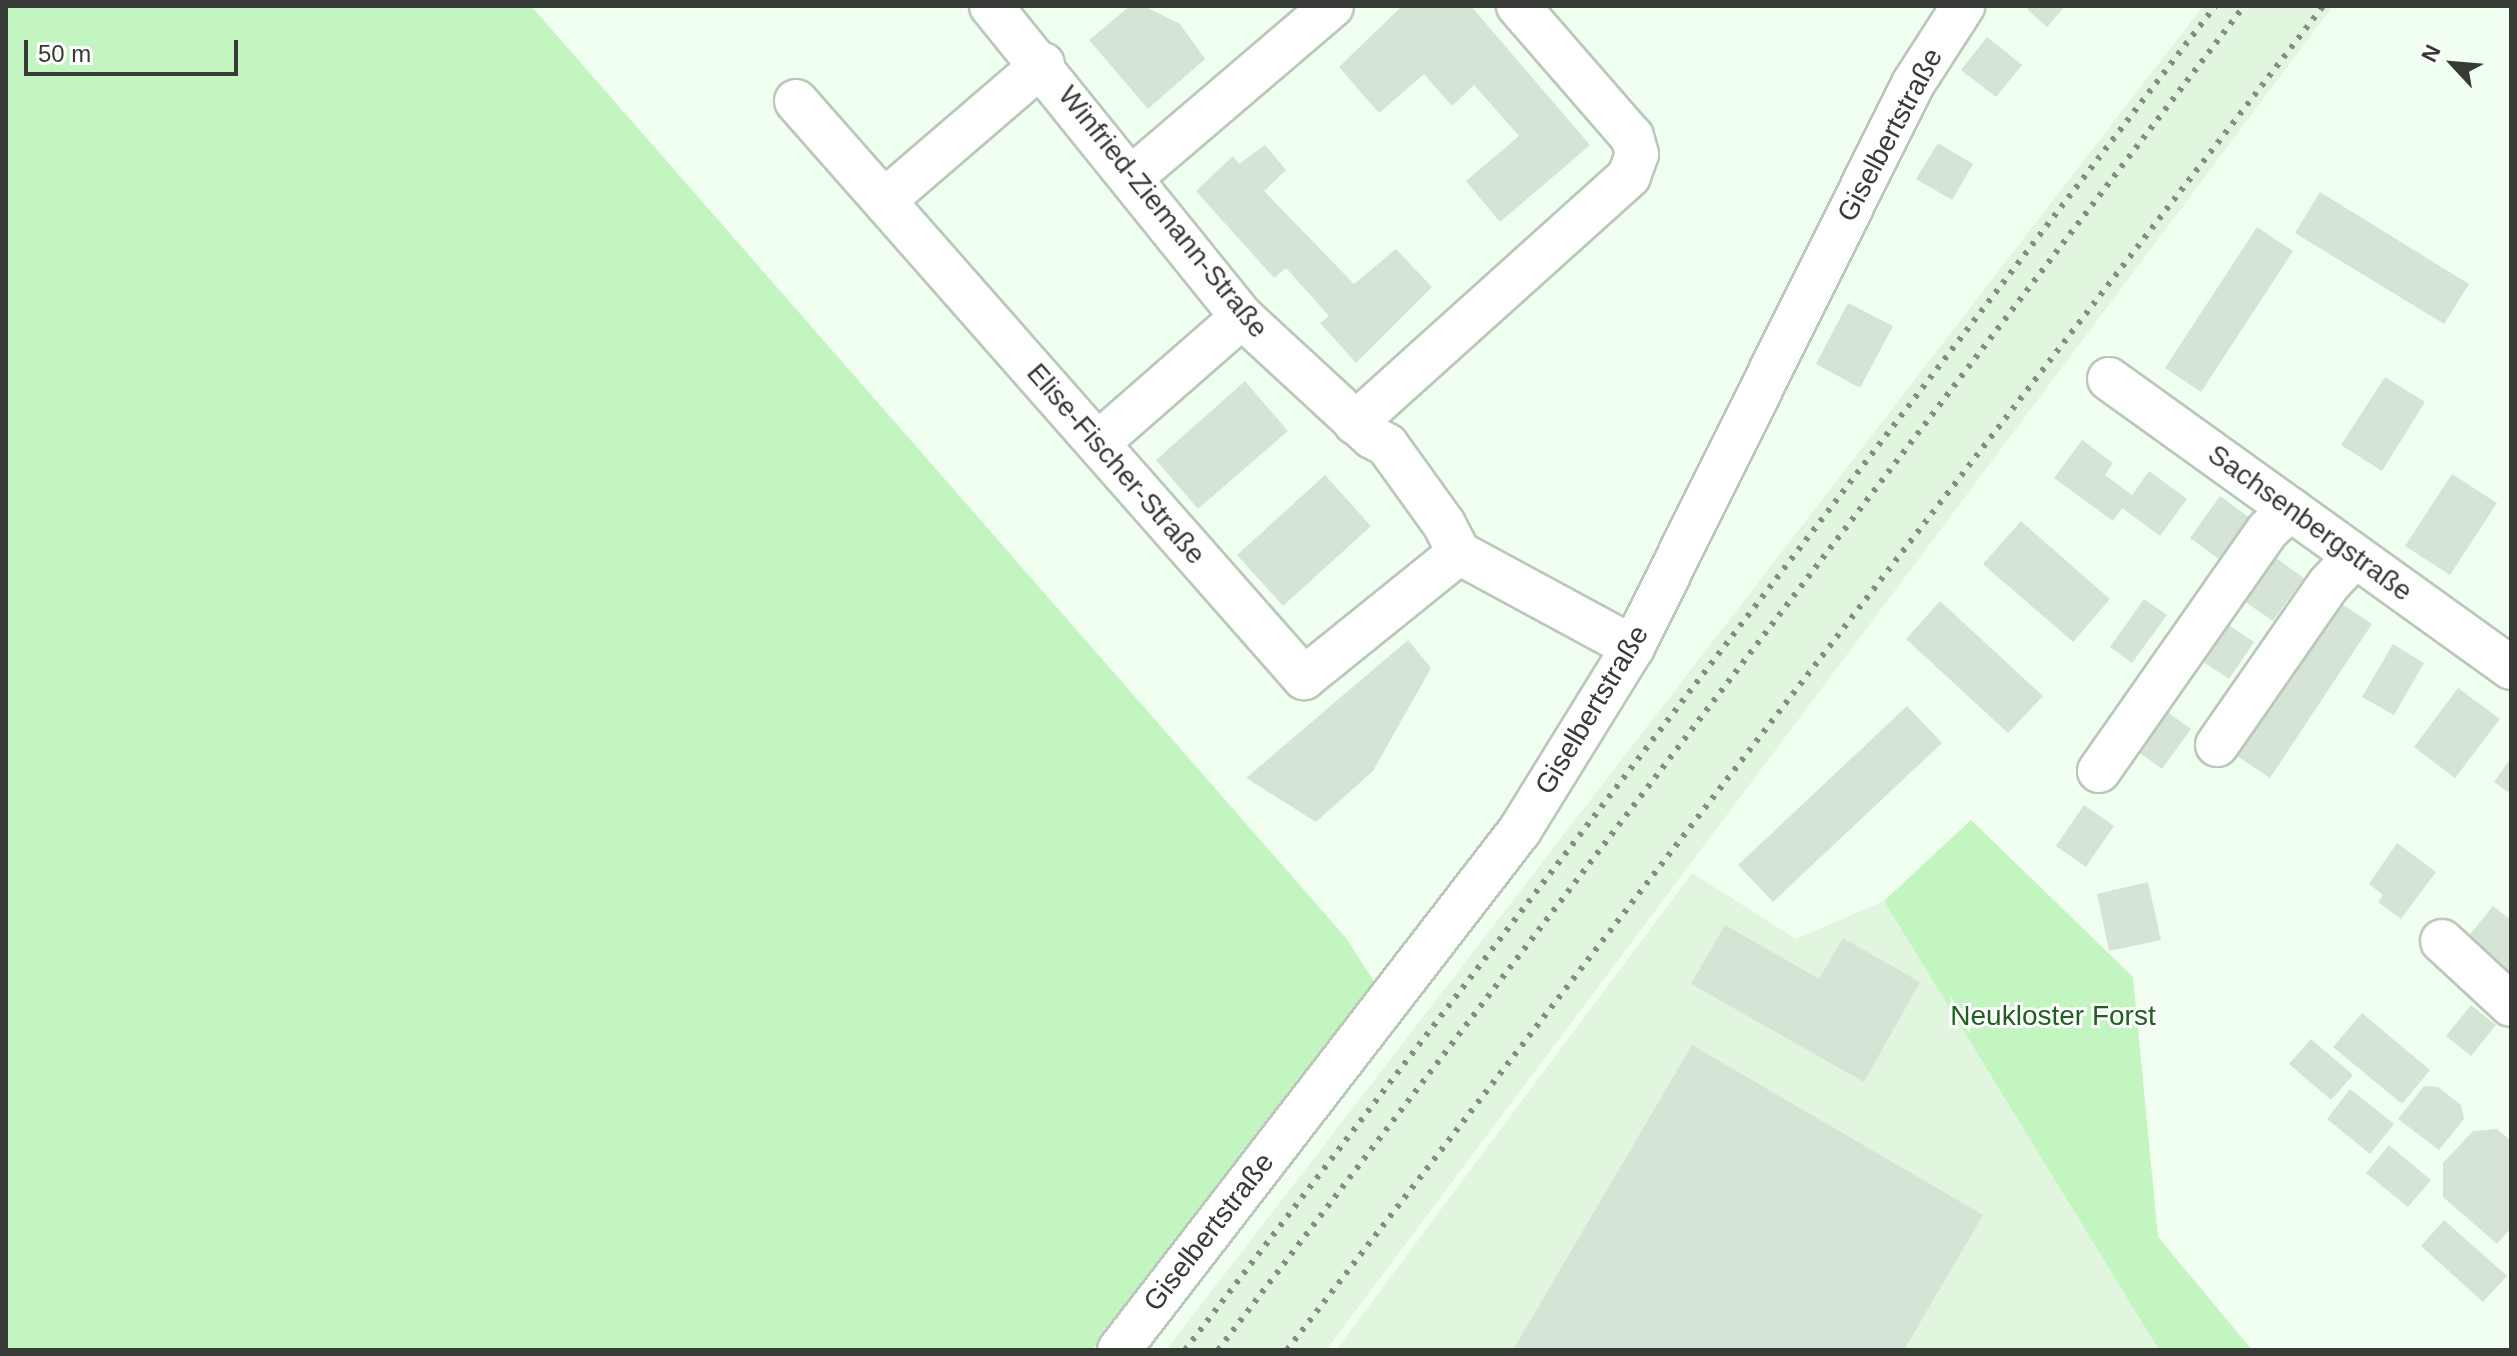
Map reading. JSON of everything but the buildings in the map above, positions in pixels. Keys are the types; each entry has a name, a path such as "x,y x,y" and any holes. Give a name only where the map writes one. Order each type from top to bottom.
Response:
{"street":[{"name":"Winfried-Ziemann-Straße","path":"991,6 1043,64 1242,317 1355,423 1387,445 1444,524 1459,553"},
{"path":"1132,177 1332,6"},
{"path":"1355,423 1629,176 1637,154 1632,137 1518,6"},
{"name":"Giselbertstraße","path":"1119,1350 1520,830 1633,647 1913,84 1963,6"},
{"path":"886,199 1043,64"},
{"name":"Elise-Fischer-Straße","path":"796,101 886,199 1304,678 1459,553"},
{"path":"1098,443 1242,317"},
{"name":"Sachsenbergstraße","path":"2109,379 2511,668"},
{"path":"2099,771 2267,531 2290,509"},
{"path":"1459,553 1633,647"},
{"path":"2217,745 2329,584 2355,556"},
{"path":"2442,941 2511,1005"}],"shaded area":[{"path":"2203,6 2333,6 1326,1350 1166,1350"},
{"path":"1692,873 1796,939 1884,901 2159,1350 1336,1350"}],"green space":[{"path":"6,6 531,6 1346,938 1375,983 1092,1350 6,1350"},
{"name":"Neukloster Forst","path":"1971,820 2133,977 2158,1237 2252,1350 2159,1350 1884,901"}],"railway":[{"path":"1185,1350 2215,6"},
{"path":"1218,1350 2244,6"},
{"path":"1287,1350 2323,6"}]}
